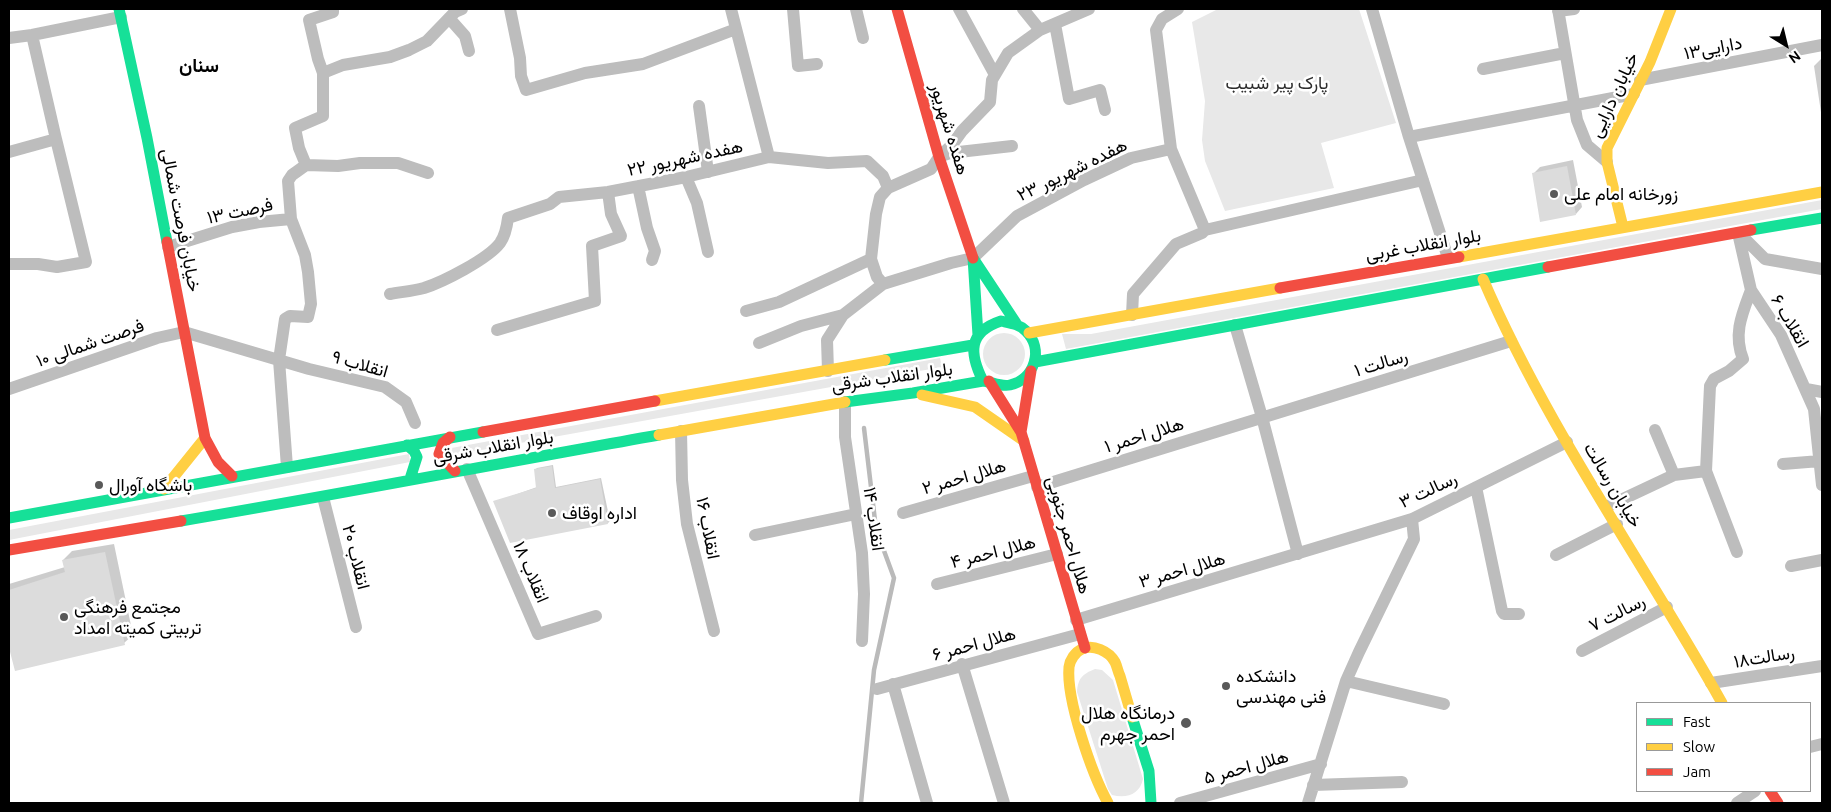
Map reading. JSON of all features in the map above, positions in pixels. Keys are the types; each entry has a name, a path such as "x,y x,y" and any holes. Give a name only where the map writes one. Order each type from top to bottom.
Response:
{"main road":[{"name":"هفده شهریور","path":"897,9 939,157 973,258 1016,323"},
{"name":"خیابان دارایی","path":"1623,227 1607,162 1607,148 1650,62 1671,9"},
{"name":"خیابان فرصت شمالی","path":"120,13 147,138 205,438 218,462 232,476"},
{"name":"بلوار انقلاب غربی","path":"1029,333 1822,192"},
{"path":"1033,366 1236,325 1822,218"},
{"name":"هفده شهریور","path":"973,258 976,340"},
{"name":"خیابان رسالت","path":"1483,279 1511,341 1567,442 1667,607 1721,702"},
{"path":"994,323 1016,323 1029,333 1034,342 1036,352 1033,366 1025,377 1010,385 986,381 975,366 972,356 976,340 987,326 994,323"},
{"name":"بلوار انقلاب شرقی","path":"9,518 287,466 828,372 976,340"},
{"name":"هلال احمر جنوبی","path":"1023,437 1033,366"},
{"name":"بلوار انقلاب شرقی","path":"9,550 323,497 410,479 845,402 986,381"},
{"name":"هلال احمر جنوبی","path":"986,381 1023,437 1085,648"},
{"path":"913,393 975,407 1023,437"},
{"path":"450,437 443,443 439,454 461,470"},
{"path":"164,489 205,438"},
{"path":"406,445 418,457 410,479"},
{"path":"1108,803 1096,781 1070,686 1069,665 1075,654 1085,648 1094,647 1105,651 1114,662 1149,772 1152,803"},
{"path":"1771,792 1778,803"}],"street":[{"path":"306,165 299,148 295,128 323,116 323,74 309,20 333,12 333,9"},
{"path":"323,74 343,65 390,57 409,50 427,41 449,18 462,9"},
{"path":"510,9 520,58 521,76 526,90 584,73 643,64 736,29"},
{"name":"هفده شهریور ۲۲","path":"731,9 769,157"},
{"path":"793,9 798,66 817,64"},
{"path":"856,9 863,38"},
{"path":"959,9 995,75"},
{"path":"1023,9 1040,30"},
{"path":"883,284 877,277 872,259 876,214 880,196 888,188 931,169 939,157 990,102 992,80 1008,53 1040,30 1089,9"},
{"path":"1178,9 1162,19 1156,30 1171,149 1205,230"},
{"path":"1372,9 1409,136 1448,258"},
{"path":"1574,9 1558,10 1577,120 1587,145 1607,162"},
{"path":"9,38 32,35 120,13"},
{"path":"449,18 465,36 469,51"},
{"path":"1055,24 1069,99 1100,90 1105,110"},
{"path":"9,264 38,264 57,267 86,262 32,35"},
{"name":"دارایی۱۳","path":"1640,80 1822,45"},
{"path":"1483,69 1565,53"},
{"path":"1409,136 1634,94"},
{"path":"698,106 708,172"},
{"path":"9,152 56,139"},
{"path":"939,157 950,153 1012,146"},
{"name":"هفده شهریور ۲۳","path":"973,258 1017,216 1084,180 1131,158 1171,149"},
{"name":"هفده شهریور ۲۲","path":"390,294 425,288 460,271 486,256 500,243 507,228 508,218 550,204 559,197 608,192 686,177 769,157 828,163 867,161 883,176 888,188"},
{"path":"287,466 279,360 285,319 290,316 308,316 312,304 305,256 290,219 288,181 292,175 306,165 398,163 428,173"},
{"path":"686,177 697,203 708,252"},
{"path":"1132,315 1133,294 1176,244 1205,230 1423,180"},
{"path":"638,186 647,228 655,251 652,260"},
{"name":"هفده شهریور ۲۲","path":"497,330 595,301 592,246 621,236 612,214 608,192"},
{"name":"فرصت ۱۳","path":"168,247 232,227 290,219"},
{"path":"1738,233 1765,259 1822,269"},
{"name":"انقلاب ۶","path":"1738,233 1751,290 1781,335 1814,409 1822,484"},
{"path":"759,343 801,326 843,314 883,284 951,262 973,258"},
{"path":"746,311 780,302 872,259"},
{"path":"1737,552 1706,471 1710,386 1714,378 1729,370 1743,359 1737,334 1751,290"},
{"path":"828,372 827,340 843,314"},
{"path":"1236,325 1298,554"},
{"name":"انقلاب ۹","path":"184,332 279,360 385,387 406,402 415,423"},
{"name":"فرصت شمالی ۱۰","path":"9,389 157,338 184,332"},
{"name":"رسالت ۱","path":"1262,417 1511,341"},
{"path":"1806,389 1822,392"},
{"name":"انقلاب ۱۴","path":"845,402 845,437 862,553 864,594 862,641"},
{"name":"هلال احمر ۱","path":"1035,481 1262,417"},
{"path":"1655,430 1674,474"},
{"name":"انقلاب ۱۶","path":"681,431 682,480 687,524 714,631"},
{"name":"رسالت ۳","path":"1298,554 1412,519 1567,442"},
{"path":"1783,464 1820,461"},
{"name":"انقلاب ۱۸","path":"461,470 538,634 596,616"},
{"path":"1606,507 1674,474 1706,471"},
{"name":"هلال احمر ۲","path":"904,512 1035,481"},
{"path":"1476,487 1502,611 1507,615 1519,614"},
{"name":"انقلاب ۲۰","path":"323,497 356,627"},
{"path":"755,535 856,514"},
{"path":"1308,803 1346,681 1414,539 1412,519"},
{"path":"1556,555 1617,524"},
{"name":"هلال احمر ۴","path":"937,584 1056,554"},
{"name":"هلال احمر ۳","path":"1076,620 1298,554"},
{"path":"1791,566 1822,560"},
{"name":"رسالت ۷","path":"1582,651 1667,607"},
{"name":"هلال احمر ۶","path":"877,689 962,664 1080,634"},
{"path":"962,664 1004,803"},
{"name":"رسالت۱۸","path":"1711,683 1822,666"},
{"path":"1346,681 1444,704"},
{"path":"893,684 927,803"},
{"name":"هلال احمر ۵","path":"1180,803 1321,764"},
{"path":"1313,785 1402,782"},
{"path":"1737,803 1754,792"}],"green space":[{"name":"پارک پیر شبیب","path":"1218,9 1359,9 1396,123 1321,143 1334,188 1225,211 1205,161 1202,140 1205,101 1192,22"},
{"path":"1822,200 1822,209 1066,349 1062,334 1091,334"},
{"path":"1004,333 1019,339 1025,354 1019,369 1004,375 989,369 983,354 989,339"},
{"path":"940,358 942,367 448,456 446,449"},
{"path":"409,454 410,462 9,540 9,530"},
{"path":"1095,669 1102,670 1113,680 1143,779 1136,792 1128,796 1112,795 1108,789 1077,692 1078,684 1082,678"}],"building":[{"name":"زورخانه امام علی","path":"1567,166 1576,215 1540,222 1532,173"},
{"name":"اداره اوقاف","path":"552,466 555,488 600,479 608,524 510,543 493,501 536,488 534,469"},
{"name":"مجتمع فرهنگی ‌تربیتی کمیته امداد","path":"105,552 125,645 15,671 9,648 9,590 65,572 62,560"}],"waterway":[{"path":"861,803 874,670 894,578 876,529 864,428"}],"traffic: fast":[{"path":"119,9 167,242"},
{"path":"1751,230 1822,218"},
{"path":"978,335 973,258 1016,323"},
{"path":"1035,362 1548,267"},
{"path":"1001,321 1017,325 1026,331 1032,338 1035,346 1034,362 1031,370 1026,377 1010,385 983,381 975,361 974,345 977,337 982,331 1001,321"},
{"path":"885,360 973,345"},
{"path":"845,402 983,381"},
{"path":"9,518 483,432"},
{"path":"181,521 659,435"},
{"path":"407,445 414,451 417,457 410,479"},
{"path":"1132,717 1149,771 1151,803"}],"traffic: slow":[{"path":"1623,227 1607,162 1607,148 1650,62 1671,9"},
{"path":"1459,257 1822,192"},
{"path":"1483,279 1508,334 1536,388 1721,702"},
{"path":"1029,333 1280,288"},
{"path":"655,401 885,360"},
{"path":"922,395 975,407 1024,441"},
{"path":"659,435 845,402"},
{"path":"164,489 205,438"},
{"path":"1108,803 1081,736 1072,698 1069,667 1077,652 1091,647 1105,652 1112,658 1116,664 1132,717"}],"traffic: jam":[{"path":"897,9 939,157 973,258"},
{"path":"1548,267 1751,230"},
{"path":"167,242 205,438 218,462 232,476"},
{"path":"1280,288 1459,257"},
{"path":"989,381 1021,432 1031,371"},
{"path":"483,432 655,401"},
{"path":"1021,432 1085,648"},
{"path":"450,437 443,443 439,454 455,471"},
{"path":"9,550 181,521"},
{"path":"1771,792 1778,803"}],"place":[{"name":"زورخانه امام علی","path":"1554,194"},
{"name":"باشگاه آورال","path":"99,485"},
{"name":"اداره اوقاف","path":"552,513"},
{"name":"مجتمع فرهنگی ‌تربیتی کمیته امداد","path":"64,617"},
{"name":"دانشکده فنی مهندسی","path":"1226,686"},
{"name":"درمانگاه هلال احمر جهرم","path":"1186,723"}],"district":[{"name":"سنان","path":"199,66"}]}
